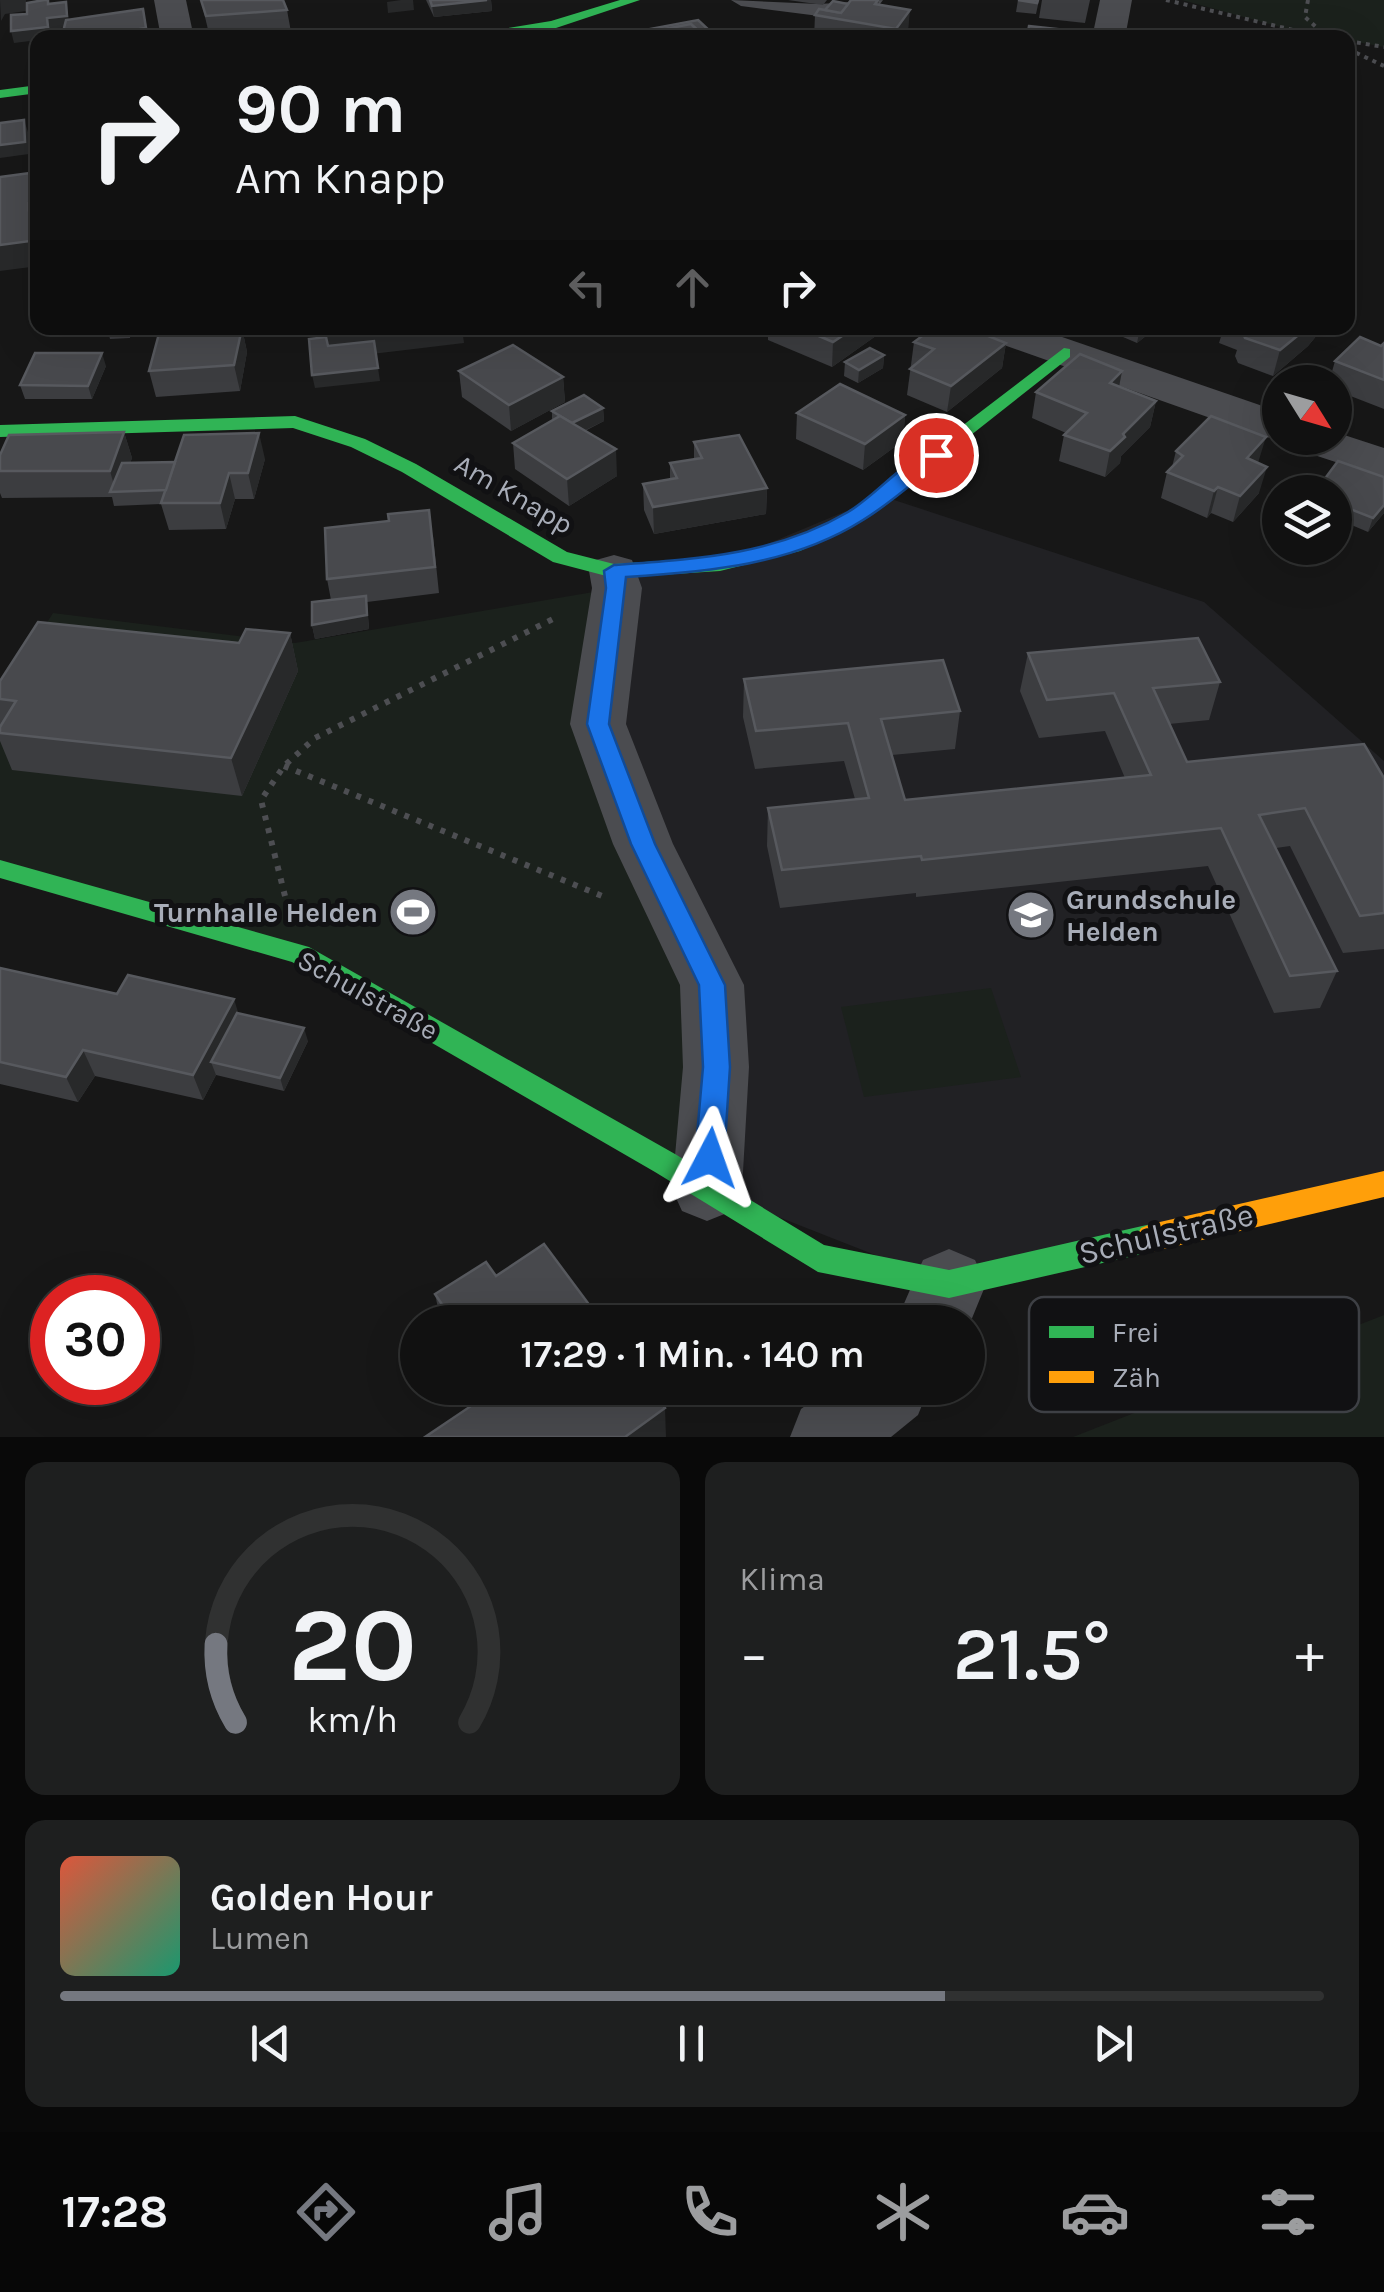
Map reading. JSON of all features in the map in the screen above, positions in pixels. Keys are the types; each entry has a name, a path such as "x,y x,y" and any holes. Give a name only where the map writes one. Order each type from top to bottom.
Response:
{"street":[{"path":"170,0 176,30"},
{"path":"560,30 634,0"},
{"path":"1110,30 1116,0"},
{"path":"0,94 30,90"},
{"path":"1016,335 1262,422"},
{"name":"Am Knapp","path":"0,431 295,422 358,443 560,557 616,580 720,564 793,546 855,516 1064,352"},
{"path":"1352,453 1384,464"},
{"path":"616,580 598,724 643,844 712,985 716,1067 707,1189"},
{"name":"Schulstraße","path":"0,869 300,954 707,1189 818,1258 941,1303 1384,1184"},
{"path":"829,1437 870,1405"}],"lane":[{"path":"741,0 819,10 873,0"}],"path":[{"path":"1166,0 1296,30"},
{"path":"1308,0 1305,18 1319,30"},
{"path":"1355,42 1384,47"},
{"path":"1355,53 1384,66"},
{"path":"300,954 261,800 284,766 314,738 616,580"},
{"path":"284,766 682,929"}],"shaded area":[{"path":"1182,0 1384,0 1384,47 1355,42 1355,30 1287,29"},
{"name":"Grundschule Helden","path":"882,496 1204,602 1384,761 1384,1184 949,1284 707,1189 598,724 614,571 720,564"},
{"name":"Turnhalle Helden","path":"617,588 598,724 712,985 707,1189 300,954 0,870 0,697 53,613 295,643"},
{"path":"991,988 1021,1077 864,1097 841,1007"},
{"path":"1384,1315 1384,1437 1073,1437 1137,1412 1359,1412 1359,1325"}],"building":[{"path":"48,0 48,4 66,2 67,16 47,18 48,27 11,31 11,15 27,14 27,3"},
{"path":"201,0 283,0 287,10 206,16"},
{"path":"430,0 487,0 432,6"},
{"path":"851,0 878,0 875,4 910,10 896,29 815,15 819,9 841,13"},
{"path":"833,1 848,4 841,13 825,10"},
{"path":"143,9 146,28 64,30 66,20"},
{"path":"698,20 709,30 698,30 691,24 644,30"},
{"path":"691,24 697,30 660,30"},
{"path":"1029,26 1067,30 1028,30"},
{"path":"24,120 25,142 0,145 0,123"},
{"path":"30,173 30,241 0,245 0,177"},
{"path":"159,335 240,335 234,365 149,371"},
{"path":"816,335 844,335 833,342"},
{"path":"924,335 986,335 1006,343 951,386 910,369 934,349 914,342"},
{"path":"1244,335 1298,335 1280,350"},
{"path":"326,337 328,346 374,341 378,368 312,375 309,339"},
{"path":"1360,337 1381,346 1384,343 1384,380 1352,365 1335,361"},
{"path":"513,345 563,377 509,405 459,371"},
{"path":"870,348 884,355 859,370 845,362"},
{"path":"35,353 102,353 88,386 20,385"},
{"path":"1080,354 1122,371 1110,383 1156,401 1110,451 1064,435 1087,413 1036,392"},
{"path":"840,384 905,415 865,444 797,413"},
{"path":"584,395 603,408 572,423 552,411"},
{"path":"560,416 616,449 567,479 513,443"},
{"path":"1211,416 1262,435 1262,441 1247,458 1267,467 1240,496 1218,487 1214,491 1167,472 1183,456 1176,451"},
{"path":"124,432 110,471 0,471 0,455 9,435"},
{"path":"259,433 248,473 229,473 220,503 161,503 184,435"},
{"path":"739,435 767,488 653,507 643,484 677,478 670,463 702,458 694,442"},
{"path":"1338,461 1384,477 1384,505 1373,518 1352,510 1352,475 1328,475"},
{"path":"175,462 166,490 110,492 122,463"},
{"path":"429,510 435,567 327,579 325,528 389,521 388,514"},
{"path":"366,596 367,615 312,625 312,602"},
{"path":"38,622 239,643 246,629 290,633 231,758 0,733 16,701 0,699 0,681"},
{"path":"1198,638 1220,682 1153,688 1187,762 1364,744 1384,778 1384,913 1360,916 1305,808 1259,815 1337,971 1290,976 1221,828 922,860 921,856 782,870 768,808 869,798 848,723 756,731 744,679 943,660 960,711 881,719 905,800 1151,775 1114,693 1047,700 1028,653"},
{"path":"0,968 117,994 128,975 234,999 193,1075 83,1050 66,1077 0,1062"},
{"path":"237,1013 304,1028 280,1078 211,1062"},
{"path":"544,1244 589,1305 442,1305 435,1294 486,1262 496,1276"},
{"path":"473,1405 665,1408 625,1437 425,1437"}],"traffic: fast":[{"path":"515,30 553,25 634,0"},
{"path":"0,94 30,90"},
{"path":"0,431 295,422 358,443 409,468 560,557 614,571 720,564 793,546 855,517 1064,353"},
{"path":"0,869 300,954 665,1163 818,1258 949,1284 1151,1238"}],"traffic: slow":[{"path":"1151,1238 1384,1184"}],"place":[{"name":"Turnhalle Helden","path":"413,912"},
{"name":"Grundschule Helden","path":"1031,915"}],"route":[{"path":"710,1158 716,1067 712,985 643,844 598,724 617,588 614,571 720,564 793,546 855,516 936,455"}]}
